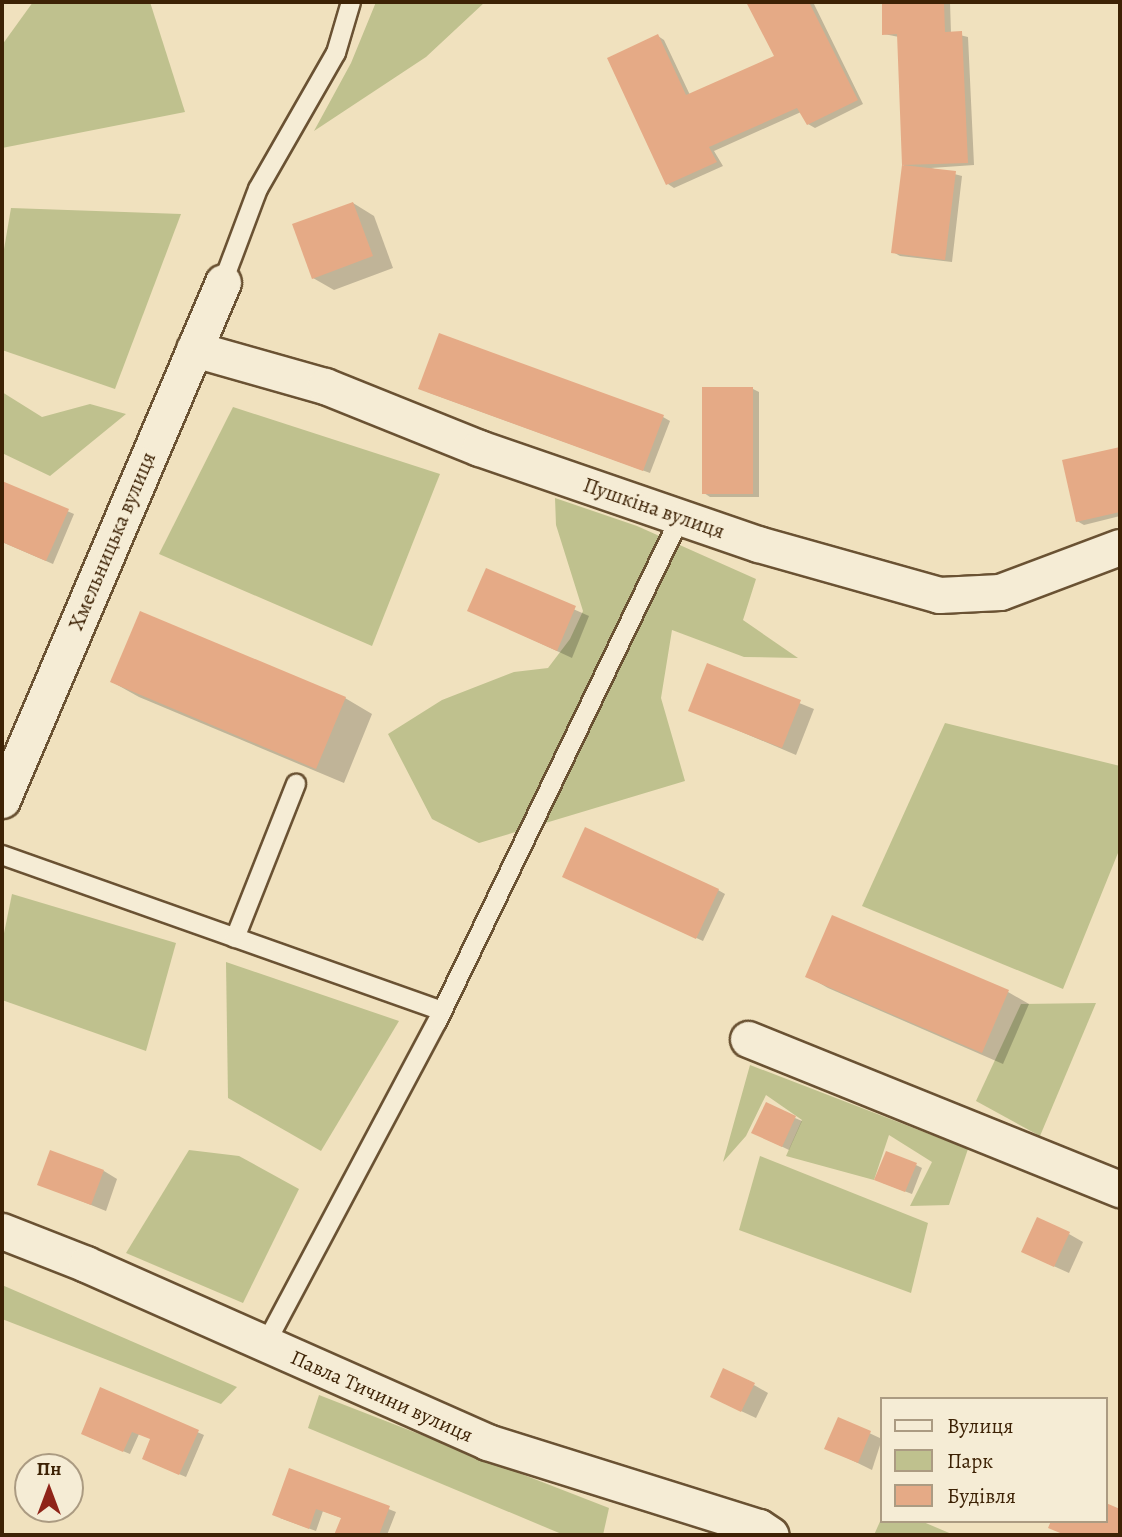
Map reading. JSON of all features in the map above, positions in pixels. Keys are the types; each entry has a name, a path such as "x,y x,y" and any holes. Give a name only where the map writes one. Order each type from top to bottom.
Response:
{"street":[{"name":"Хмельницька вулиця","path":"2,800 223,282"},
{"name":"Пушкіна вулиця","path":"194,349 325,386 479,448 758,544 939,595 1000,592 1120,547"},
{"path":"748,1040 1120,1189"},
{"name":"Павла Тичини вулиця","path":"2,1231 266,1343 487,1443 759,1527 771,1535"}],"lane":[{"path":"223,282 258,189 337,54 351,2"},
{"path":"266,1343 442,1011 680,517"},
{"path":"235,938 296,785"},
{"path":"2,855 442,1011"}],"green space":[{"path":"33,2 150,2 185,112 2,148 2,45"},
{"path":"376,2 485,2 426,57 314,131 351,63"},
{"path":"11,208 181,214 115,389 2,350 2,261"},
{"path":"2,392 42,417 90,404 126,414 50,476 2,453"},
{"path":"233,407 440,474 372,646 159,554"},
{"path":"555,498 637,526 756,579 743,620 798,658 744,657 672,630 661,698 685,781 479,843 432,819 388,734 442,700 514,672 548,668 570,639 583,611 556,525"},
{"path":"945,723 1120,766 1120,848 1063,989 862,906"},
{"path":"12,894 176,943 146,1051 2,1000 2,943"},
{"path":"226,962 399,1021 321,1151 228,1098"},
{"path":"1096,1003 1040,1136 976,1101 1021,1004"},
{"path":"750,1065 968,1149 949,1205 910,1206 932,1162 889,1135 874,1180 786,1156 802,1120 766,1095 746,1136 723,1162"},
{"path":"189,1150 239,1156 299,1189 243,1303 126,1253"},
{"path":"760,1156 928,1223 911,1293 739,1230"},
{"path":"2,1285 237,1387 221,1404 2,1319"},
{"path":"319,1395 609,1508 603,1535 564,1535 308,1428"},
{"path":"880,1522 926,1523 954,1535 874,1535"}],"building":[{"path":"746,2 809,2 858,100 807,125 797,108 709,147 717,162 666,185 607,58 658,34 686,95 774,56"},
{"path":"882,2 944,2 945,32 962,31 968,163 902,165 897,34 882,35"},
{"path":"902,165 956,171 945,260 891,253"},
{"path":"353,202 373,256 312,279 292,224"},
{"path":"439,333 664,415 643,471 418,389"},
{"path":"702,387 753,387 753,494 702,494"},
{"path":"1120,447 1120,512 1076,522 1062,460"},
{"path":"2,481 69,509 46,561 2,542"},
{"path":"486,568 576,606 557,651 467,611"},
{"path":"140,611 346,697 316,769 110,682"},
{"path":"707,663 801,700 782,748 688,711"},
{"path":"585,827 719,889 696,939 562,877"},
{"path":"832,915 1009,990 982,1053 805,977"},
{"path":"766,1102 796,1116 782,1147 751,1133"},
{"path":"50,1150 104,1170 91,1205 37,1185"},
{"path":"886,1151 917,1163 905,1192 874,1180"},
{"path":"1037,1217 1070,1232 1054,1267 1021,1252"},
{"path":"723,1368 755,1383 741,1412 710,1397"},
{"path":"100,1387 199,1430 179,1475 142,1459 150,1439 132,1432 123,1452 81,1434"},
{"path":"838,1417 871,1431 858,1463 824,1449"},
{"path":"289,1468 390,1506 379,1535 334,1535 341,1518 316,1509 309,1529 272,1515"},
{"path":"1108,1504 1120,1509 1120,1535 1065,1535 1048,1528 1050,1523 1108,1523"}]}
